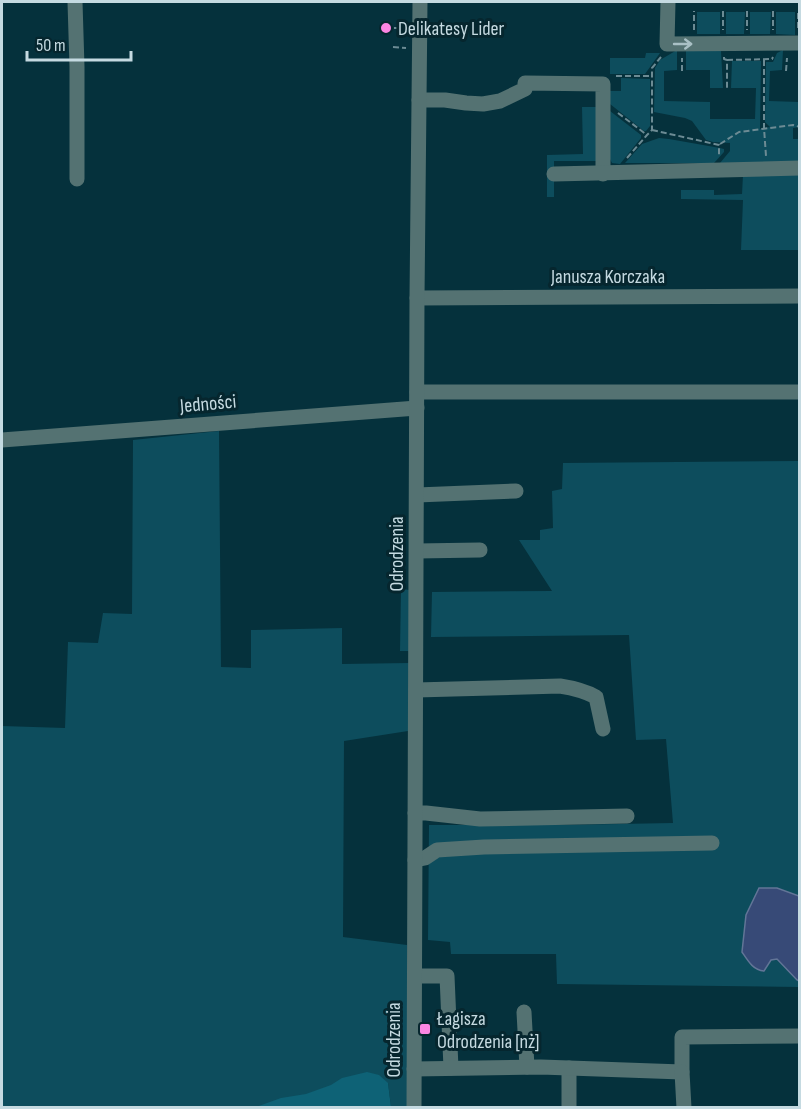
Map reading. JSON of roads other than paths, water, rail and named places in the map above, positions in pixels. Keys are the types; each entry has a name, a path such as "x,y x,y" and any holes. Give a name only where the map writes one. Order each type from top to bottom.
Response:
{"street":[{"path":"75,2 77,179"},
{"name":"Odrodzenia","path":"414,1107 420,2"},
{"path":"668,2 667,44 795,43"},
{"path":"419,100 483,104 500,101 525,89 525,83 603,84 609,173"},
{"path":"554,174 800,168"},
{"name":"Janusza Korczaka","path":"417,298 800,296"},
{"name":"Jedności","path":"2,440 417,400 800,392"},
{"path":"417,495 516,492"},
{"path":"417,551 480,550"},
{"path":"416,690 560,686 573,688 596,697 603,729"},
{"path":"415,813 480,819 627,816"},
{"path":"415,860 425,858 437,850 484,847 712,843"},
{"path":"415,976 447,976 451,1068"},
{"path":"524,1012 527,1067"},
{"path":"684,1107 682,1037 800,1036"},
{"path":"414,1069 527,1067 682,1072"},
{"path":"569,1068 569,1107"}],"place":[{"name":"Delikatesy Lider","path":"386,28"},
{"name":"Łagisza Odrodzenia [nż]","path":"425,1029"}]}
